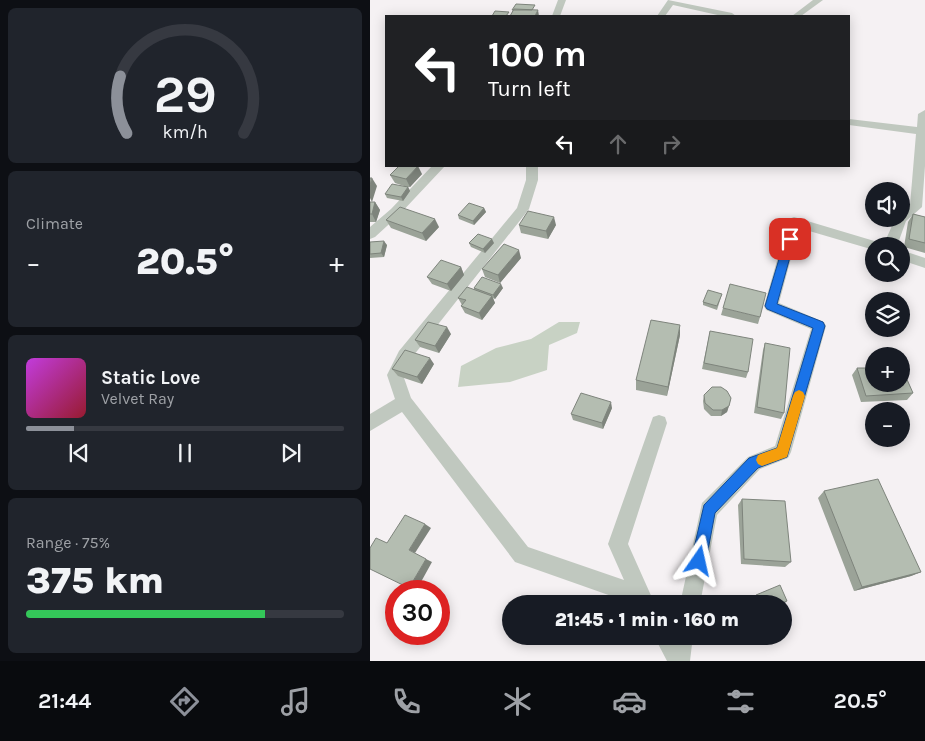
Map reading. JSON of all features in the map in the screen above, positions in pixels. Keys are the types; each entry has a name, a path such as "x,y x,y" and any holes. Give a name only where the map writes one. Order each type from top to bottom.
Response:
{"street":[{"path":"556,15 562,0"},
{"path":"797,15 818,0"},
{"path":"662,15 671,2 728,15"},
{"path":"894,237 901,219 916,207 922,114 925,113"},
{"path":"850,122 921,131"},
{"path":"370,234 395,212 438,167"},
{"path":"532,167 532,180 522,209 404,356 395,375 404,402 522,555 630,595"},
{"path":"692,595 709,510 754,463 782,452 819,326 771,306 794,222 865,243"},
{"path":"910,258 925,263"},
{"path":"370,423 404,402"},
{"path":"641,595 618,544 659,423"},
{"path":"669,645 678,661"},
{"path":"678,661 681,645"}],"shaded area":[{"path":"559,322 580,322 577,333 549,345 547,370 510,382 458,387 461,366 496,348 531,339"}],"building":[{"path":"516,4 535,5 532,10 512,10"},
{"path":"514,9 538,10 536,15 511,15"},
{"path":"495,11 509,12 507,15 493,15"},
{"path":"398,167 417,167 406,179 390,175"},
{"path":"392,184 408,187 401,197 385,194"},
{"path":"370,202 375,202 372,214 370,214"},
{"path":"469,203 484,208 473,221 458,215"},
{"path":"400,207 435,219 422,233 386,220"},
{"path":"528,211 554,217 546,231 519,225"},
{"path":"913,214 925,217 925,243 910,239"},
{"path":"478,234 492,239 483,249 469,243"},
{"path":"384,241 381,253 370,254 370,242"},
{"path":"504,244 519,250 498,275 482,269"},
{"path":"441,260 461,267 447,284 427,277"},
{"path":"482,277 501,284 493,295 474,288"},
{"path":"730,284 766,293 760,317 723,308"},
{"path":"467,287 492,296 479,313 461,306 466,300 458,298"},
{"path":"708,290 722,294 717,306 703,302"},
{"path":"651,320 680,325 668,387 636,380"},
{"path":"428,322 447,327 435,346 415,340"},
{"path":"710,331 753,339 748,372 704,363"},
{"path":"765,343 790,348 784,413 757,407"},
{"path":"405,350 430,358 417,377 392,369"},
{"path":"857,368 865,368 865,392 910,392 910,386 913,393 866,396"},
{"path":"712,387 721,387 727,391 731,398 729,406 722,410 713,410 705,403 704,395"},
{"path":"581,393 611,402 602,423 571,414"},
{"path":"878,479 921,572 862,587 824,491"},
{"path":"742,499 785,501 791,562 744,559"},
{"path":"405,515 425,524 409,550 426,559 414,580 393,580 370,569 370,548 376,538 387,543"},
{"path":"780,585 784,595 756,595"}],"slow traffic":[{"path":"762,460 782,452 799,396"}],"route":[{"path":"699,561 709,510 754,463 782,452 819,326 771,306 790,239"}]}
